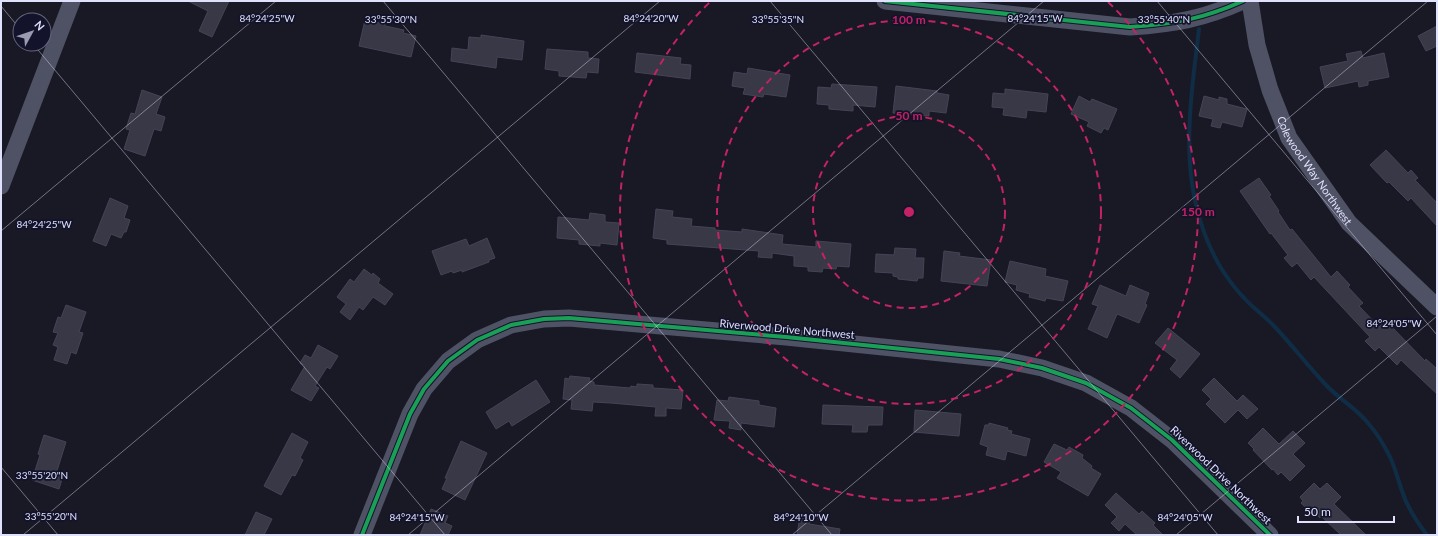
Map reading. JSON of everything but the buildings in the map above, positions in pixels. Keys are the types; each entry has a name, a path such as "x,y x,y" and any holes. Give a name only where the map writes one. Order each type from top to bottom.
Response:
{"street":[{"path":"1,186 72,1"},
{"path":"885,1 1130,26 1161,25 1192,20 1221,11 1243,1"},
{"name":"Colewood Way Northwest","path":"1250,1 1257,45 1270,90 1290,138 1349,223 1437,307"},
{"name":"Riverwood Drive Northwest","path":"362,535 410,414 424,389 448,361 477,340 511,325 544,319 569,318 786,337 999,359 1042,368 1086,384 1131,408 1172,440 1270,535"}],"waterway":[{"path":"1199,29 1192,91 1189,152 1197,210 1207,239 1221,268 1248,303 1274,326 1326,385 1358,413 1374,431 1390,457 1409,509 1427,535"}],"cycle path":[{"path":"885,1 1130,27 1188,20 1215,12 1243,1"},
{"path":"362,535 410,414 424,389 448,361 477,340 511,325 544,319 569,318 786,337 999,359 1042,368 1086,383 1131,408 1172,440 1270,535"}]}
